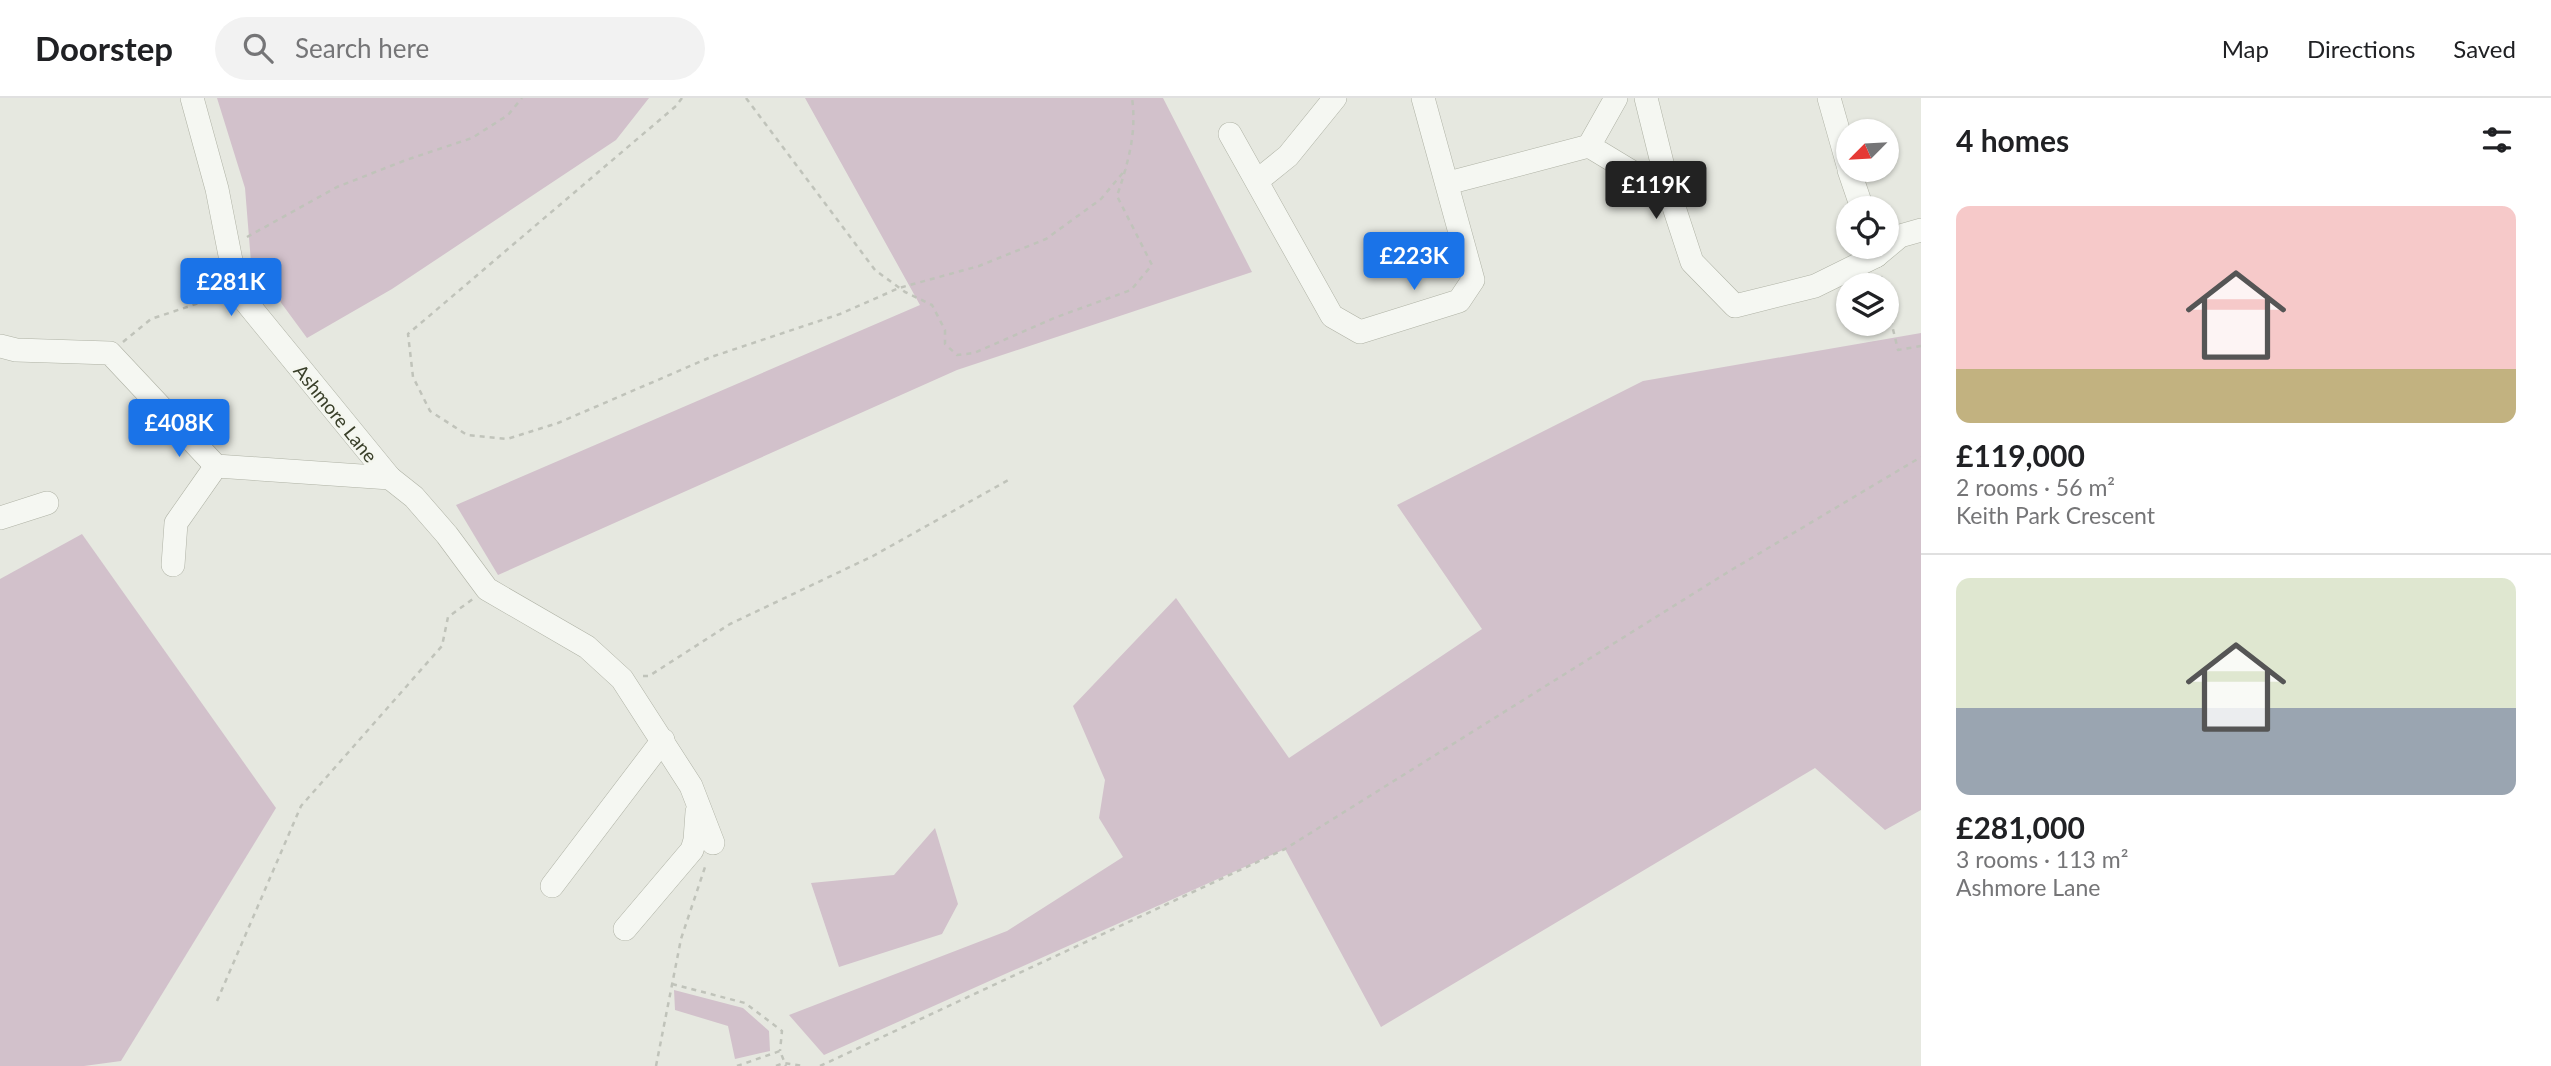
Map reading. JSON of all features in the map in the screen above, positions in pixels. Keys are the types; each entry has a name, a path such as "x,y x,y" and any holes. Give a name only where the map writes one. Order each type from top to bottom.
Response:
{"street":[{"name":"Ashmore Lane","path":"192,98 217,189 237,291 390,478"},
{"path":"1257,181 1288,156 1335,98"},
{"path":"1230,134 1332,316 1360,332 1459,301 1473,280 1423,98"},
{"path":"1590,146 1616,98"},
{"path":"1646,98 1670,195 1692,262 1735,306 1815,286 1861,259"},
{"path":"1829,98 1836,122"},
{"path":"1448,183 1590,146 1670,195"},
{"path":"1899,237 1921,230"},
{"path":"0,346 16,350 110,353 216,466 176,523 173,565"},
{"name":"Ashmore Lane","path":"216,466 390,478"},
{"path":"390,478 414,497 431,516 487,589 587,647 622,679 691,786 713,844"},
{"path":"0,518 47,503"},
{"path":"552,886 663,740"},
{"path":"625,929 692,850 697,802"}],"path":[{"path":"227,249 337,187 472,138 508,115 522,98"},
{"path":"681,98 676,106 408,334 413,377 430,411 467,435 507,439 558,423 711,357 840,314 899,288 979,266 1046,239 1101,200 1126,169"},
{"path":"746,98 874,270 899,288 932,305 946,330 945,344 957,355 974,353 1054,318 1131,290 1152,265 1116,196 1126,169 1135,118 1132,98"},
{"path":"110,353 151,318 237,291"},
{"path":"1895,336 1898,350 1921,346"},
{"path":"820,1066 1285,849 1716,579 1921,457"},
{"path":"622,679 649,676 730,624 873,556 1012,478"},
{"path":"217,1001 301,806 442,646 448,617 487,589"},
{"path":"656,1066 681,939 713,844"},
{"path":"672,984 745,1003 782,1031 780,1051 785,1064"},
{"path":"737,1066 780,1051"},
{"path":"776,1066 803,1066"}],"shaded area":[{"path":"217,98 649,98 616,140 392,289 307,338 251,262 245,188"},
{"path":"805,98 1163,98 1252,272 957,370 498,575 456,505 920,305"},
{"path":"1921,333 1921,810 1885,830 1815,768 1381,1027 1285,849 824,1055 789,1015 1007,931 1123,857 1099,818 1105,780 1073,706 1176,598 1289,758 1482,629 1397,505 1643,381"},
{"path":"82,534 276,808 121,1061 84,1066 0,1066 0,579"},
{"path":"935,828 958,904 942,934 839,967 811,883 894,875"},
{"path":"674,990 743,1008 769,1031 770,1051 735,1059 728,1026 675,1010"}]}
